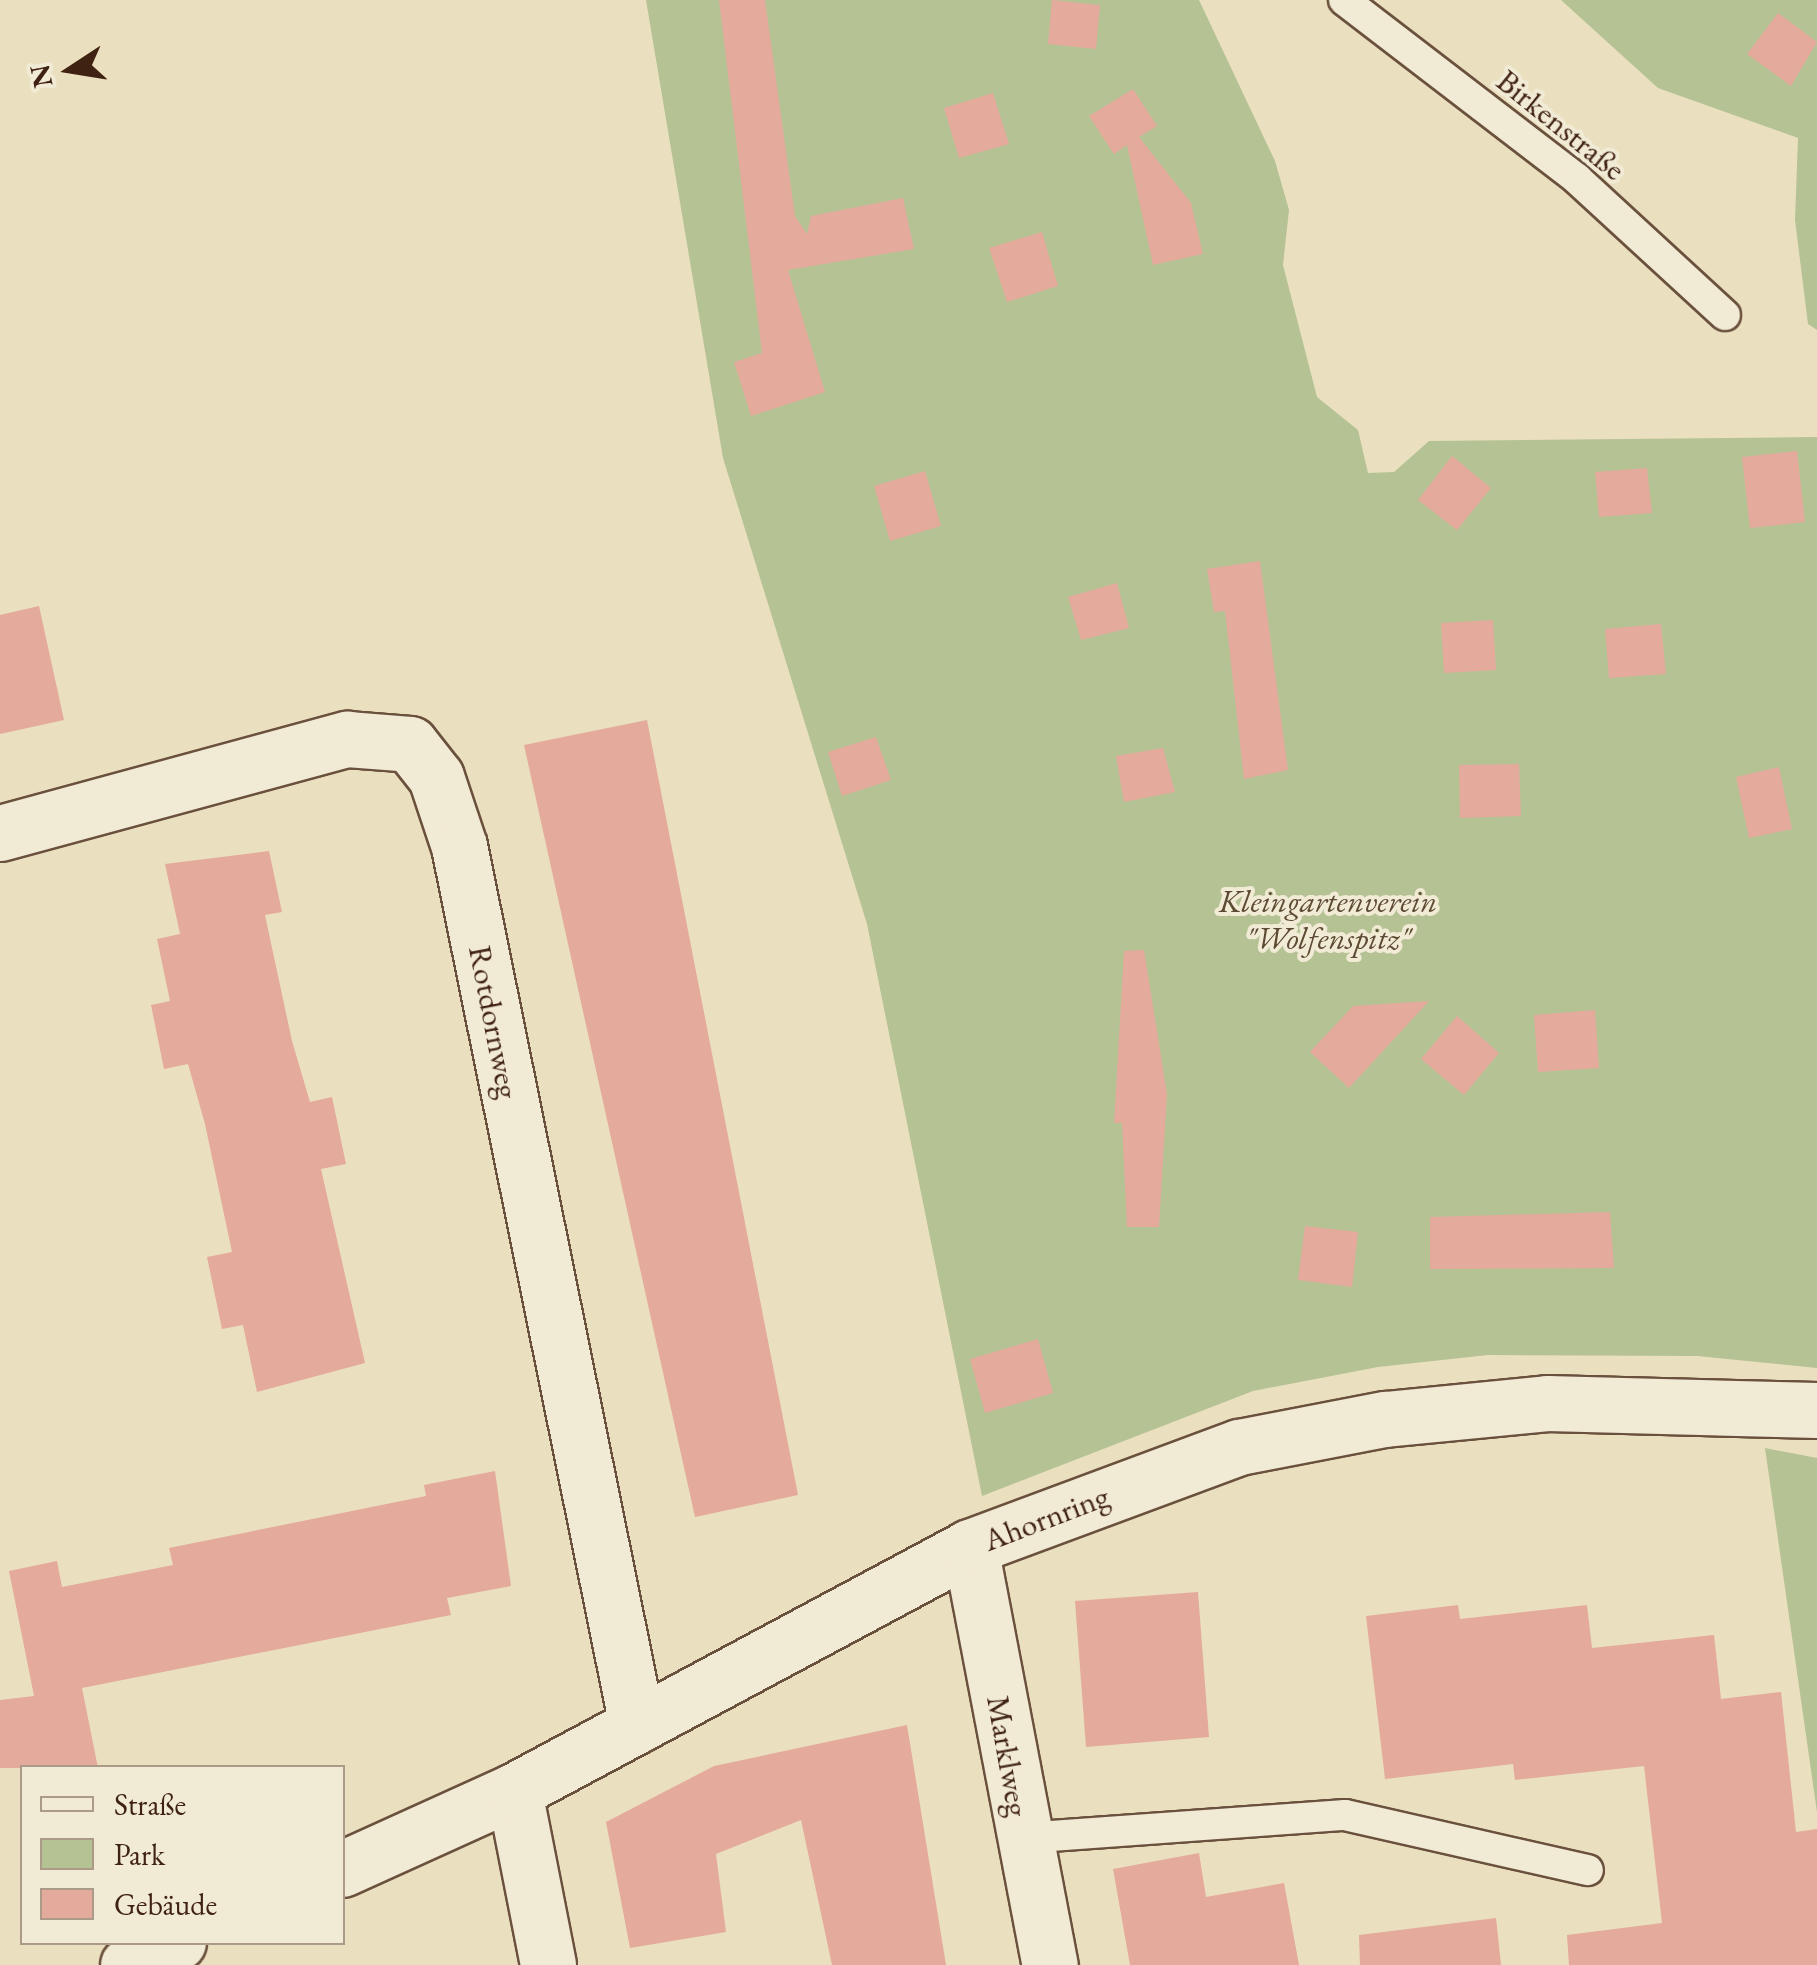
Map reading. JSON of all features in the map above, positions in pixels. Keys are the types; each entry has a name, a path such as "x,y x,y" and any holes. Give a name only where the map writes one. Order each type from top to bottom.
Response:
{"street":[{"name":"Rotdornweg","path":"0,832 348,740 410,744 436,777 459,846 637,1725"},
{"name":"Ahornring","path":"345,1868 514,1792 970,1547 1240,1448 1385,1419 1547,1403 1817,1410"},
{"name":"Marklweg","path":"970,1547 1050,1965"},
{"path":"514,1792 548,1965"},
{"path":"128,1965 171,1945"}],"lane":[{"name":"Birkenstraße","path":"1344,0 1577,179 1725,315"},
{"path":"1023,1838 1345,1814 1588,1870"}],"green space":[{"name":"Kleingartenverein \"Wolfenspitz\"","path":"646,0 1199,0 1275,161 1289,210 1283,265 1317,397 1358,430 1368,473 1394,472 1429,441 1817,437 1817,1368 1697,1356 1488,1355 1378,1367 1253,1391 982,1496 867,924 723,458"},
{"path":"1561,0 1817,0 1817,330 1808,324 1795,220 1798,138 1658,88"},
{"path":"1765,1448 1817,1458 1817,1812"}],"building":[{"path":"719,0 765,0 795,216 807,234 811,216 903,198 914,249 788,270 825,392 751,416 734,362 762,353"},
{"path":"1052,0 1100,5 1096,49 1048,44"},
{"path":"1778,13 1817,42 1791,86 1747,54"},
{"path":"1133,89 1157,126 1139,137 1191,203 1203,254 1153,265 1127,145 1114,154 1089,116"},
{"path":"993,93 1009,144 959,158 944,108"},
{"path":"1042,232 1058,286 1007,302 989,248"},
{"path":"1797,451 1805,522 1750,528 1742,457"},
{"path":"1452,456 1491,488 1457,530 1418,500"},
{"path":"1647,468 1652,513 1599,517 1595,472"},
{"path":"925,471 941,526 890,541 874,486"},
{"path":"1260,561 1288,770 1244,779 1225,611 1214,612 1207,569"},
{"path":"1117,583 1129,628 1081,640 1068,597"},
{"path":"39,606 64,720 0,734 0,615"},
{"path":"1493,620 1496,670 1444,673 1441,623"},
{"path":"1661,624 1666,674 1609,678 1605,629"},
{"path":"647,720 798,1495 695,1517 524,745"},
{"path":"876,737 891,780 842,796 828,752"},
{"path":"1163,748 1175,792 1124,802 1116,756"},
{"path":"1519,764 1521,816 1460,818 1459,765"},
{"path":"1779,767 1792,829 1749,838 1736,777"},
{"path":"269,851 282,912 265,915 292,1041 310,1102 332,1097 346,1164 321,1169 365,1363 257,1392 243,1325 222,1329 207,1257 232,1252 205,1124 188,1064 164,1069 151,1005 170,1001 157,939 180,934 165,864"},
{"path":"1144,950 1167,1094 1159,1227 1127,1227 1122,1123 1114,1123 1124,951"},
{"path":"1429,1001 1349,1088 1310,1052 1353,1006"},
{"path":"1595,1010 1599,1068 1538,1072 1534,1015"},
{"path":"1457,1016 1499,1053 1464,1095 1421,1059"},
{"path":"1610,1212 1614,1268 1430,1269 1430,1217"},
{"path":"1305,1226 1358,1232 1352,1287 1298,1280"},
{"path":"1038,1339 1053,1393 985,1413 970,1359"},
{"path":"495,1471 511,1586 447,1598 451,1615 82,1688 97,1765 0,1768 0,1700 34,1696 9,1571 57,1561 62,1587 173,1565 169,1548 426,1496 424,1485"},
{"path":"1198,1592 1209,1737 1086,1747 1075,1601"},
{"path":"1458,1605 1460,1619 1587,1605 1592,1648 1714,1635 1721,1699 1781,1692 1796,1832 1817,1829 1817,1965 1569,1965 1567,1935 1662,1923 1644,1766 1515,1780 1513,1764 1385,1779 1366,1616"},
{"path":"907,1725 946,1965 832,1965 801,1820 716,1854 726,1932 630,1948 606,1822 714,1766"},
{"path":"1199,1853 1206,1897 1284,1883 1299,1965 1130,1965 1113,1869"},
{"path":"1496,1918 1501,1965 1360,1965 1359,1935"}]}
